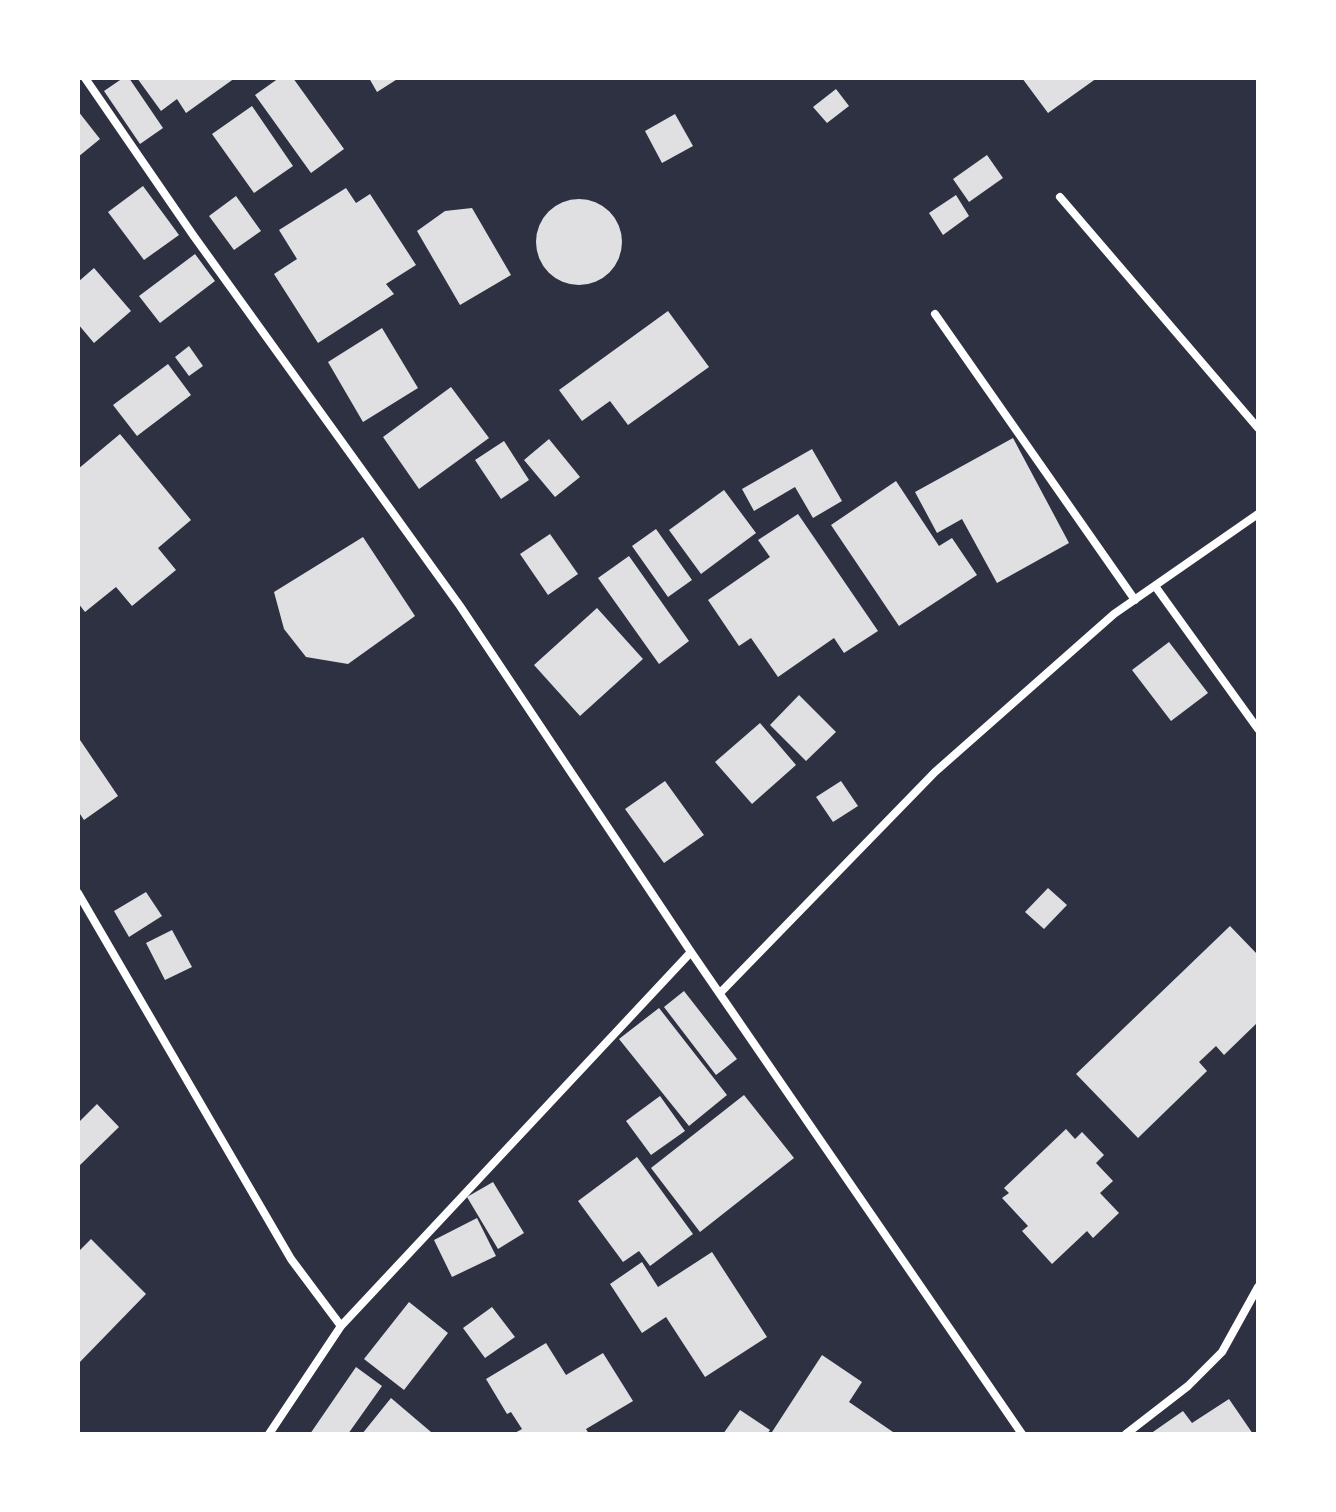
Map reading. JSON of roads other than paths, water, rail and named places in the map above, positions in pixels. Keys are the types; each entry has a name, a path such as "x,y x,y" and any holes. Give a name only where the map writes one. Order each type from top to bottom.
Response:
{"street":[{"path":"85,78 193,235 460,606 691,952 1022,1434"},
{"path":"1060,197 1258,428"},
{"path":"935,314 1135,600"},
{"path":"721,992 935,772 1114,614 1258,514"},
{"path":"1155,586 1258,729"},
{"path":"78,893 291,1259 341,1326"},
{"path":"269,1434 341,1326 691,952"},
{"path":"1126,1434 1188,1386 1222,1352 1258,1287"}]}
